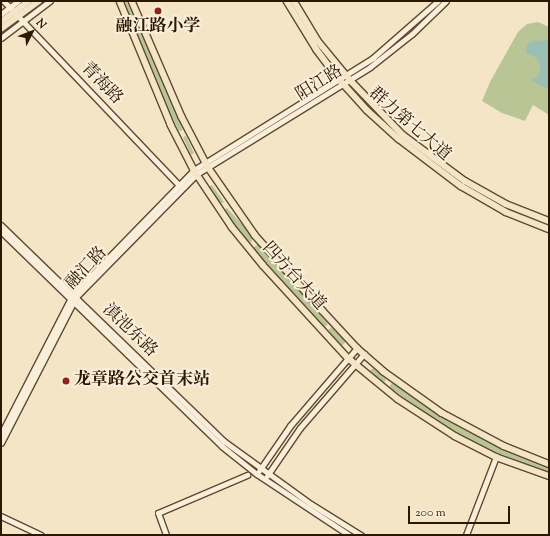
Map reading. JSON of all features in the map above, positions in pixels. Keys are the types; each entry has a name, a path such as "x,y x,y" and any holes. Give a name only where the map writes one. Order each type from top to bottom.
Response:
{"main road":[{"name":"四方台大道","path":"120,1 171,125 196,172 245,244 355,364 422,415 496,457 549,476"},
{"name":"四方台大道","path":"132,1 182,117 206,164 255,234 357,348 397,382 442,413 504,446 549,464"},
{"name":"群力第七大道","path":"287,1 316,50 366,110 393,134 442,174 506,212 549,229"},
{"name":"群力第七大道","path":"294,1 318,41 350,81 403,135 442,166 506,204 549,222"},
{"path":"1,22 14,11 34,2"},
{"path":"1,29 14,11"}],"street":[{"name":"青海路","path":"4,1 179,185"},
{"path":"1,14 14,11 18,1"},
{"path":"1,38 22,20 50,1"},
{"name":"阳江路","path":"343,82 346,76 404,33 438,1"},
{"name":"阳江路","path":"196,172 206,164 343,82 350,81 401,43 446,1"},
{"path":"27,17 34,2"},
{"name":"融汇路","path":"1,434 73,298 179,185 196,172"},
{"name":"融汇路","path":"1,443 73,298 196,172"},
{"name":"滇池东路","path":"1,224 210,435 258,474 349,535"},
{"name":"滇池东路","path":"1,231 213,431 268,474 361,535"},
{"path":"258,474 290,426 357,348"},
{"path":"265,479 300,428 364,354"},
{"path":"466,535 496,457"},
{"path":"166,535 158,513 247,475"},
{"path":"1,516 41,535"}],"green space":[{"path":"126,1 143,33 183,130 179,131 167,107 123,2"},
{"path":"538,22 549,27 549,115 533,105 525,121 502,113 482,101 490,82 518,32 527,24"},
{"path":"186,136 194,153 191,155 183,137"},
{"path":"212,185 224,202 220,204 209,187"},
{"path":"227,208 252,235 252,242 246,241 224,210"},
{"path":"258,244 318,311 328,324 325,327 253,248"},
{"path":"332,327 346,341 342,346 328,330"},
{"path":"373,368 386,379 384,383 370,371"},
{"path":"392,383 463,429 549,466 549,474 474,443 439,423 389,387"}],"water":[{"path":"549,40 549,90 530,80 539,76 540,65 537,58 526,53 527,44 534,41"}],"place":[{"name":"融江路小学","path":"158,11"},
{"name":"龙章路公交首末站","path":"66,381"}]}
